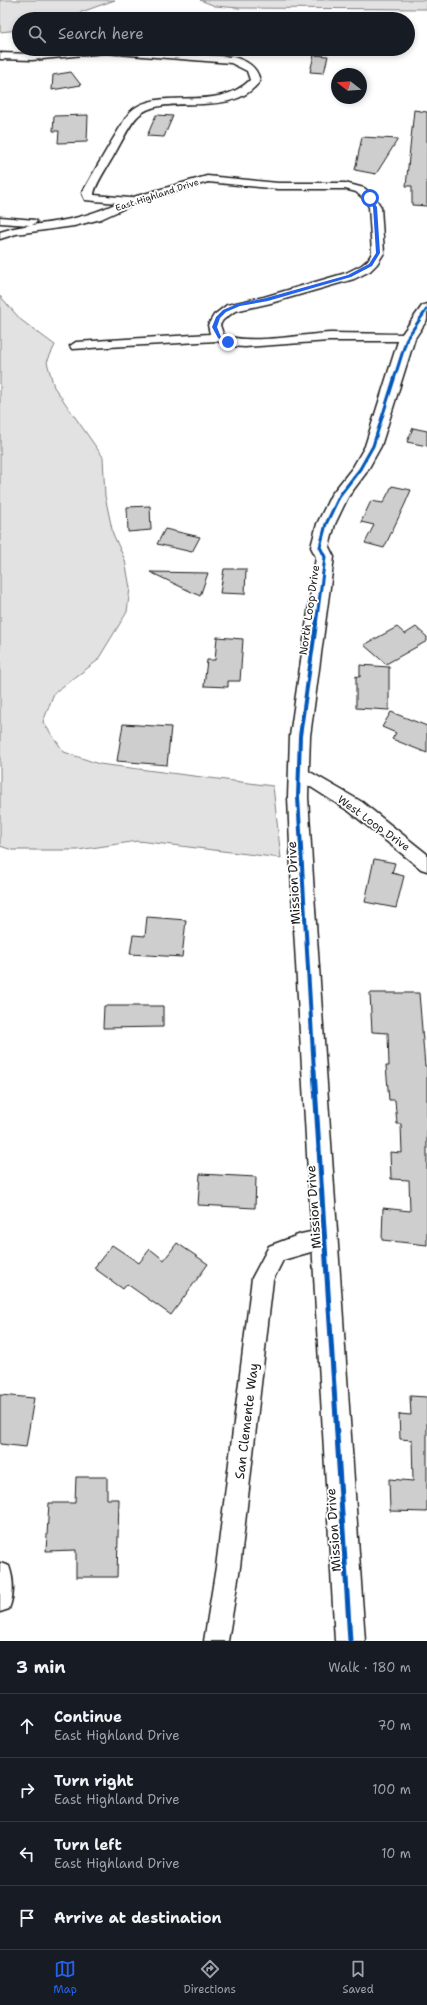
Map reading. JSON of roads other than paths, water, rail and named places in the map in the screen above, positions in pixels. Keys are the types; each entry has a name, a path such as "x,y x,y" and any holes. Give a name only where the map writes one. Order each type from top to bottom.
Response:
{"street":[{"path":"0,56 42,56"},
{"path":"132,201 89,198 88,193 134,114 150,106 210,101 240,93 252,85 255,80 252,71 242,63 232,60 181,56"},
{"name":"East Highland Drive","path":"0,236 14,232 74,223 97,217 132,201 200,180 214,178 278,186 345,186 360,190 370,198 375,207 378,253 370,265 350,276 267,300 231,308 218,318 214,325 216,333 219,337"},
{"path":"0,220 74,223"},
{"name":"North Loop Drive","path":"298,771 300,736 325,557 320,547 322,538 326,524 340,496 360,469 373,446 389,388 407,338 427,309"},
{"path":"76,346 219,337 228,342 245,343 329,337 407,338"},
{"name":"West Loop Drive","path":"298,771 356,807 427,864"},
{"name":"Mission Drive","path":"298,771 303,902 350,1641"},
{"name":"San Clemente Way","path":"216,1641 228,1567 263,1278 276,1253 301,1244 325,1239"},
{"path":"0,1575 0,1600"}]}
